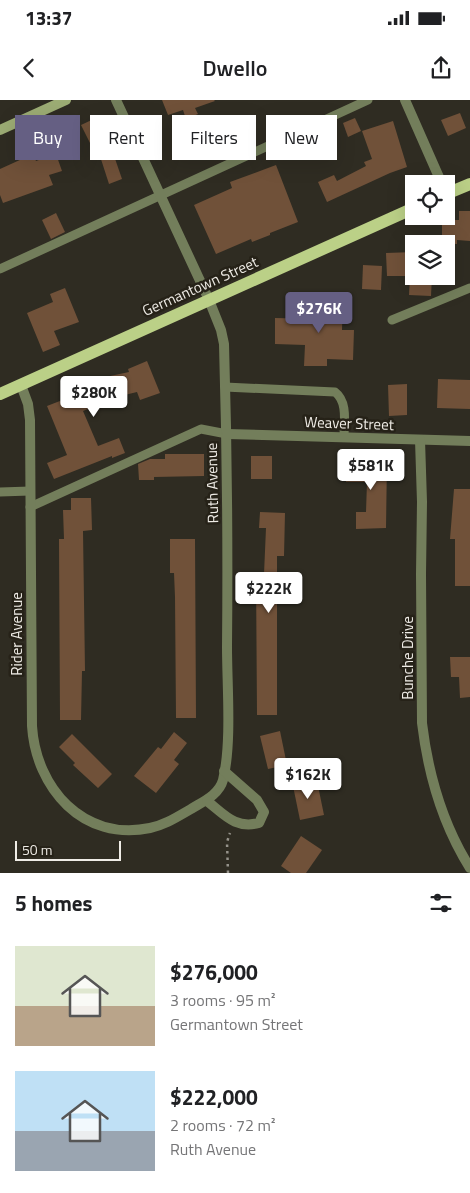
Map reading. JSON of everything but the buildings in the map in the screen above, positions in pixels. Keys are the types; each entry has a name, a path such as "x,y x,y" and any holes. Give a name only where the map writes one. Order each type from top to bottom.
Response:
{"main road":[{"path":"455,190 470,184"},
{"name":"Germantown Street","path":"0,394 405,212"}],"street":[{"path":"0,130 66,100"},
{"name":"Ruth Avenue","path":"116,100 222,330 227,434 227,742 223,781 207,801 161,825 131,830"},
{"path":"405,100 438,175"},
{"name":"Rider Avenue","path":"20,385 28,404 30,420 32,726 35,750 41,769 56,794 74,812 96,823 131,830"},
{"name":"Weaver Street","path":"227,434 470,441"},
{"name":"Bunche Drive","path":"420,440 422,502 420,574 422,723 424,742 445,819 470,868"},
{"path":"207,801 233,822 246,826 260,823 264,812 257,800 224,771"}],"lane":[{"path":"0,269 368,100"},
{"path":"392,320 470,288"},
{"path":"225,387 335,392 340,396 344,404 344,437"},
{"path":"30,507 201,429 227,434"},
{"path":"0,492 30,491"}],"path":[{"path":"228,873 227,842 233,822"}]}
